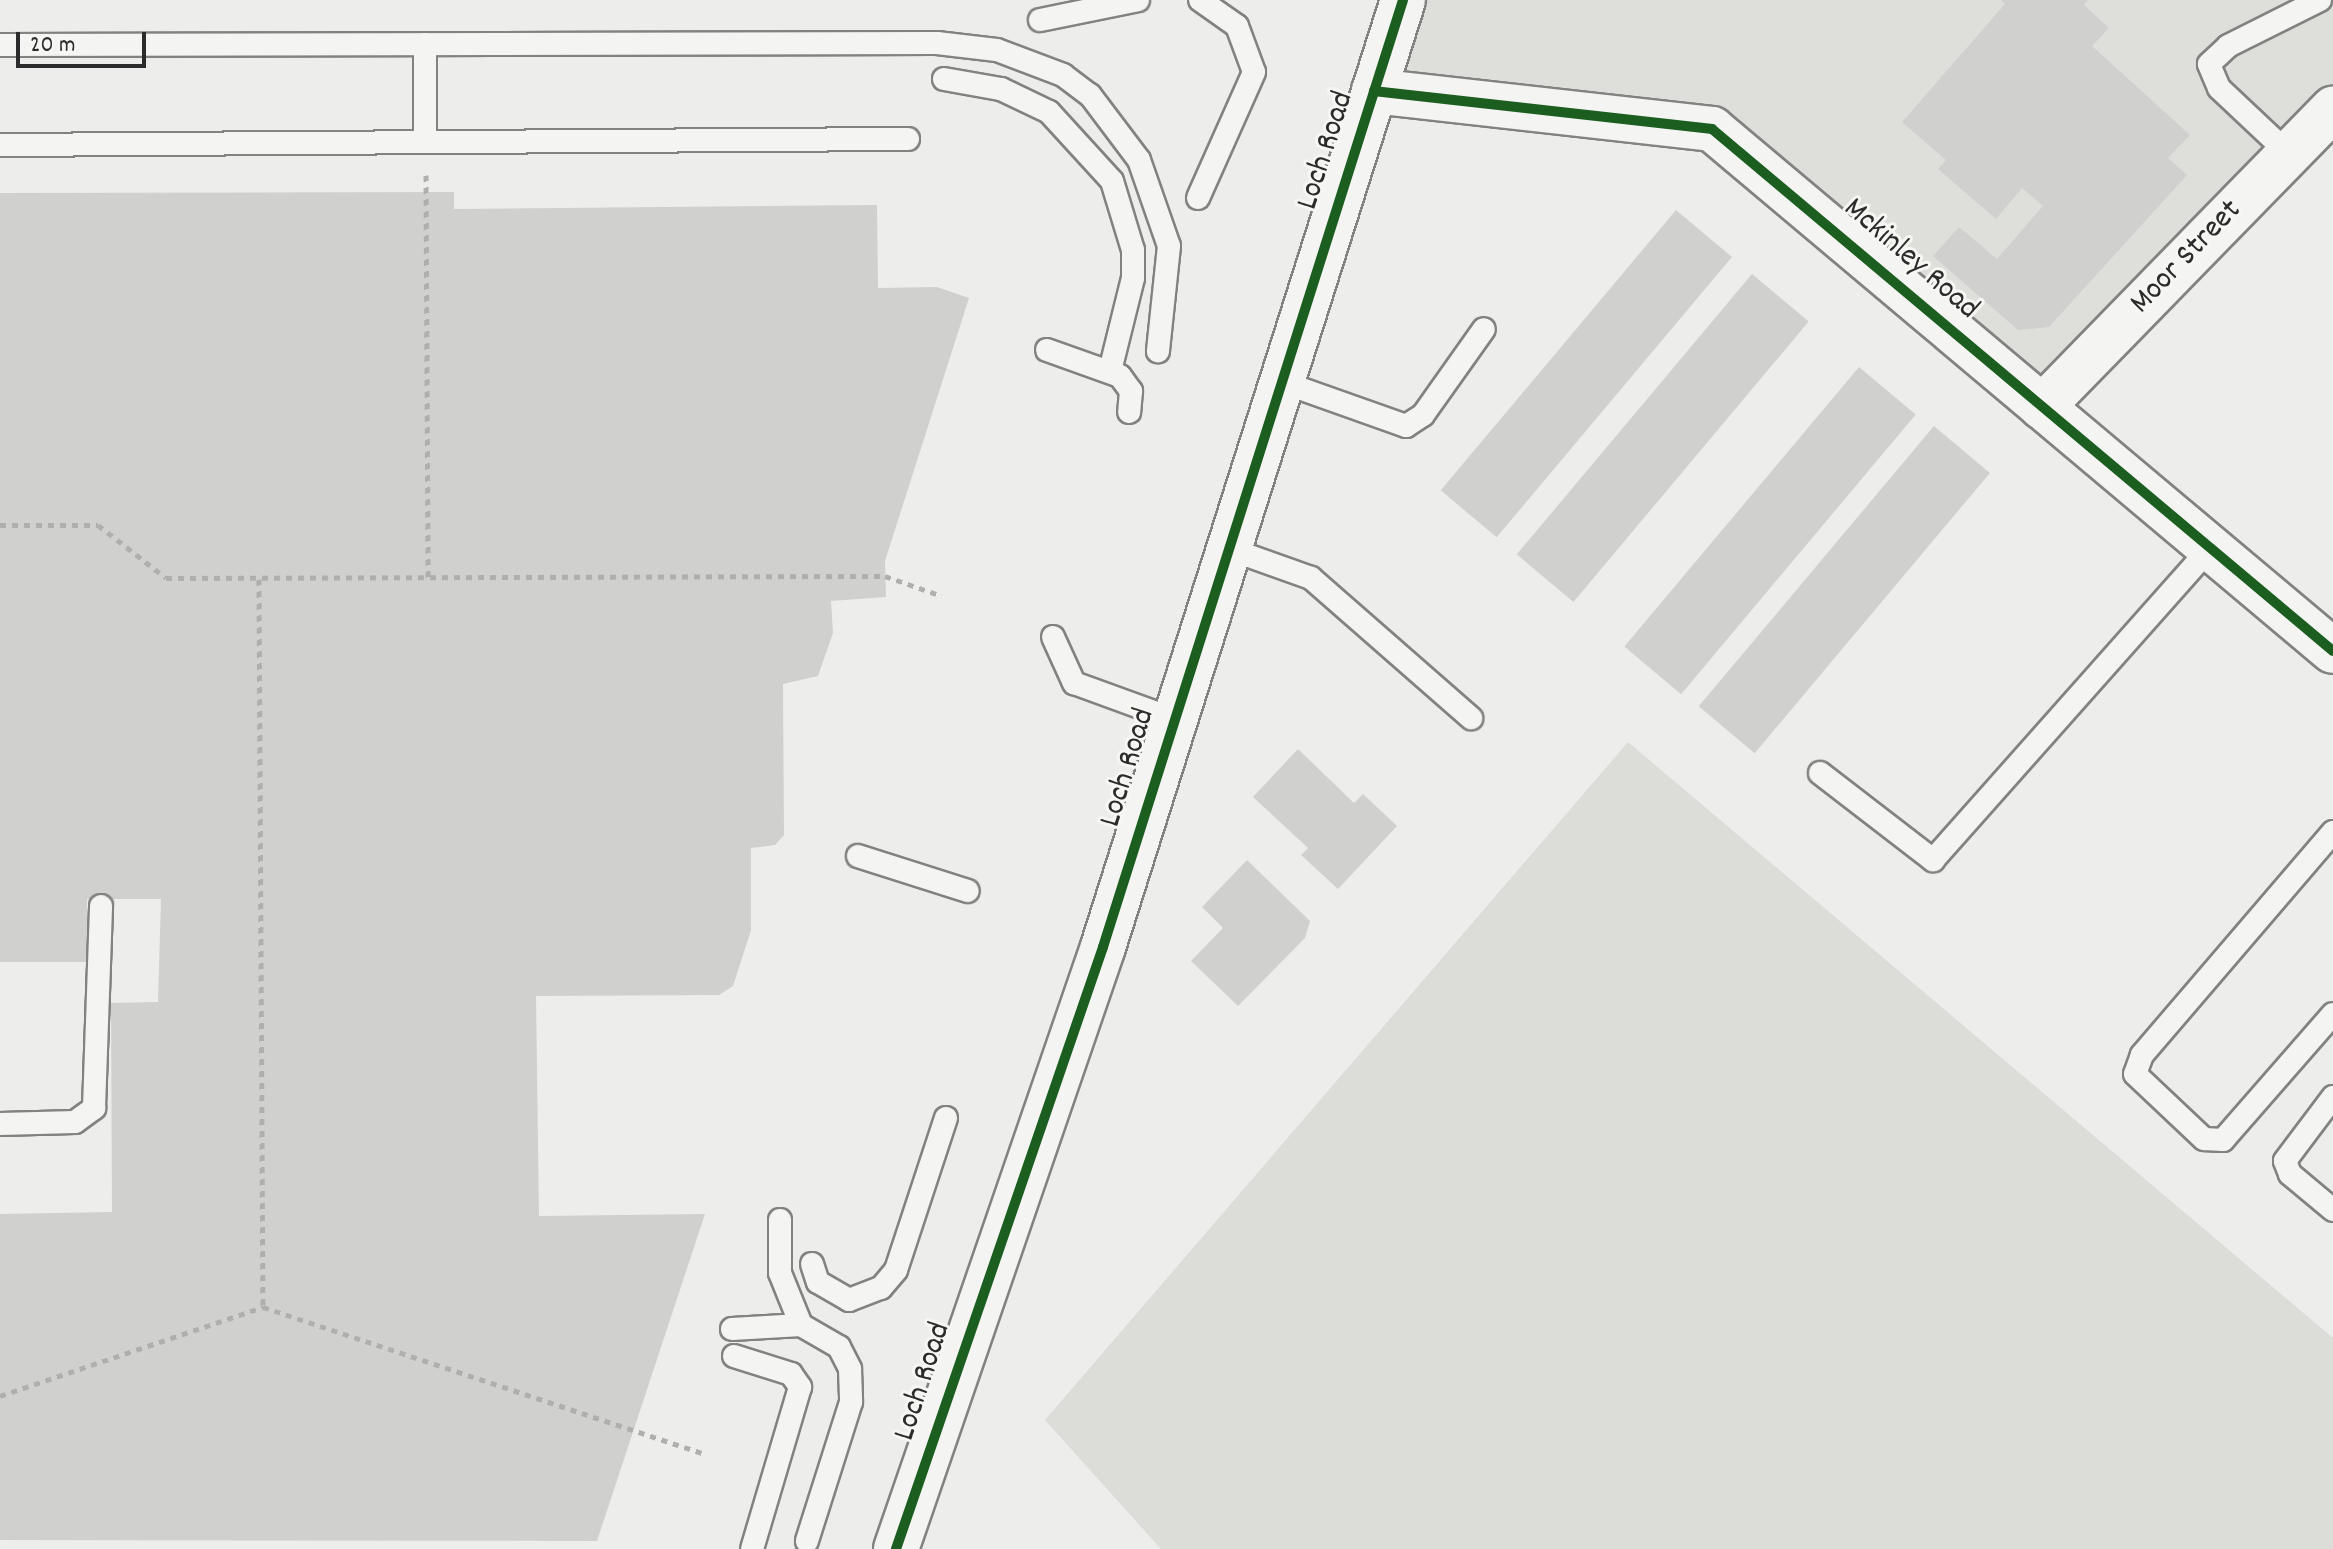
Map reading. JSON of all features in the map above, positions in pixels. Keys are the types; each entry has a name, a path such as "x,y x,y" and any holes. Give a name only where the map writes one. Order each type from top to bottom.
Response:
{"street":[{"name":"Loch Road","path":"896,1549 1103,947 1170,718 1282,382 1403,0"},
{"name":"Mckinley Road","path":"1374,91 1712,129 2333,651"},
{"name":"Moor Street","path":"2042,407 2333,109"}],"lane":[{"path":"1040,20 1138,0"},
{"path":"1198,198 1254,72 1237,26 1200,0"},
{"path":"2289,154 2219,88 2209,64 2228,46 2320,0"},
{"path":"0,45 906,43 967,44 1026,58 1063,75 1118,124 1157,196 1169,246 1158,351"},
{"path":"425,44 425,142"},
{"path":"944,79 1001,89 1038,105 1112,181 1133,250 1133,278 1110,371"},
{"path":"0,145 908,139"},
{"path":"1282,382 1406,426 1423,415 1484,329"},
{"path":"1047,350 1110,371 1131,391 1129,412"},
{"path":"1227,548 1311,578 1471,718"},
{"path":"1820,773 1933,860 2210,548"},
{"path":"1053,637 1074,683 1170,718"},
{"path":"2333,832 2142,1055 2135,1074 2204,1139 2223,1140 2333,1014"},
{"path":"858,856 968,891"},
{"path":"0,1124 75,1122 94,1108 101,906"},
{"path":"2333,1097 2285,1161 2290,1174 2333,1210"},
{"path":"812,1264 818,1282 849,1300 881,1288 896,1270 946,1118"},
{"path":"780,1220 780,1273 801,1325"},
{"path":"732,1329 801,1325 839,1347 852,1387 807,1541"},
{"path":"734,1356 791,1374 800,1387 752,1549"}],"path":[{"path":"425,142 428,579"},
{"path":"0,525 98,525 166,578 885,576 942,596"},
{"path":"259,579 263,1307"},
{"path":"0,1396 263,1307 702,1453"}],"shaded area":[{"path":"1403,0 2333,0 2333,109 2042,407 1745,152 1374,91"},
{"path":"1628,742 2333,1338 2333,1549 1161,1549 1045,1420"}],"building":[{"path":"2001,0 2088,0 2084,5 2109,28 2092,46 2190,135 2168,158 2187,175 2049,327 2018,330 1933,256 1959,227 1997,259 2043,206 2022,188 1996,219 1938,169 1946,160 1902,122 2005,4"},
{"path":"454,192 454,209 877,205 878,288 937,287 969,298 885,561 886,597 831,601 833,633 818,676 783,684 784,835 775,845 751,848 751,930 733,986 719,995 536,996 539,1216 705,1214 597,1541 0,1540 0,1214 112,1212 111,1003 158,1002 161,899 87,899 87,962 0,962 0,193"},
{"path":"1676,210 1732,257 1497,537 1441,490"},
{"path":"1752,274 1809,322 1573,602 1517,554"},
{"path":"1859,367 1916,415 1681,694 1624,647"},
{"path":"1934,426 1990,473 1755,753 1699,706"},
{"path":"1298,749 1354,803 1363,794 1397,826 1338,889 1301,855 1308,848 1253,797"},
{"path":"1247,860 1310,921 1305,938 1238,1006 1191,961 1223,928 1202,907"}],"cycle path":[{"path":"896,1549 1103,947 1403,0"},
{"path":"1374,91 1712,129 2333,651"}]}
